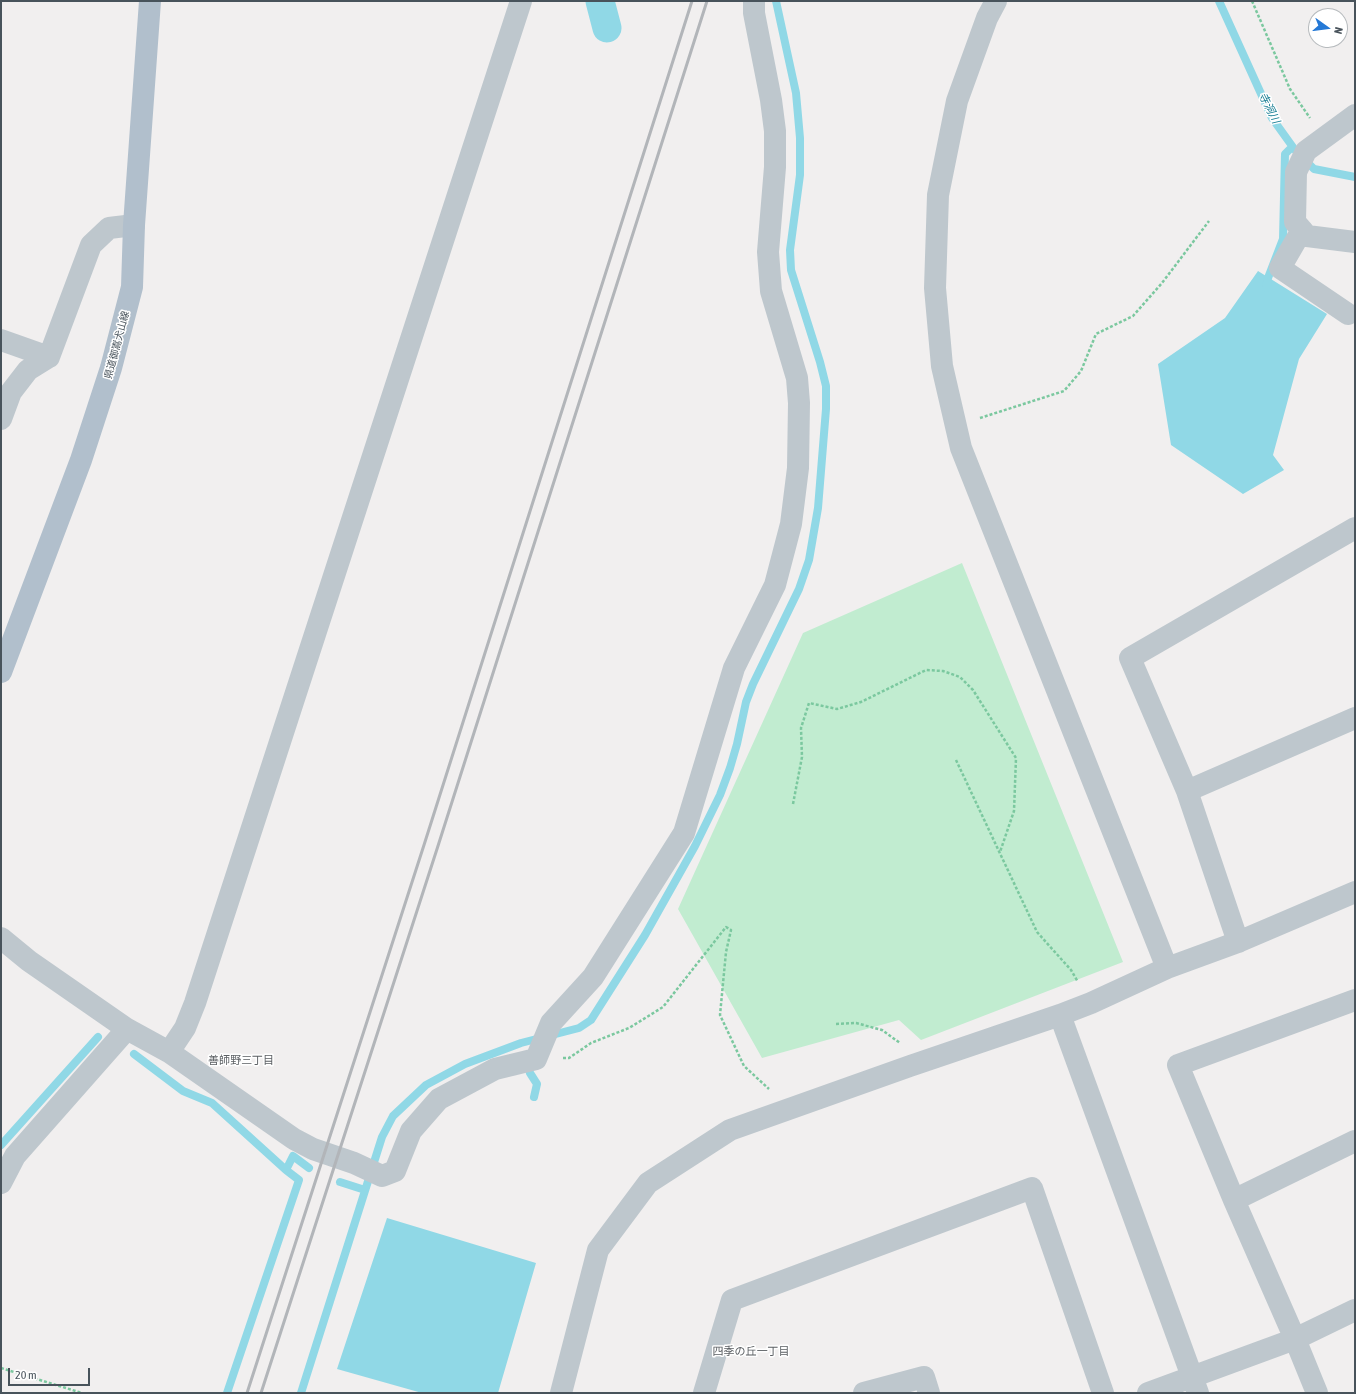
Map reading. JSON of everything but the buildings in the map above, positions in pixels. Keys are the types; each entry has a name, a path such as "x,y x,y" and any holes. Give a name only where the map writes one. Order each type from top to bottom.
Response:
{"main road":[{"name":"県道御嵩犬山線","path":"1,672 81,460 111,368 132,287 134,224 150,1"}],"street":[{"path":"168,1052 185,1028 195,1003 521,1"},
{"path":"1,938 29,961 127,1029 168,1052 294,1139 313,1149 354,1163 382,1176 395,1171 411,1130 439,1099 495,1069 536,1059 551,1023 593,977 684,833 734,668 775,585 791,524 798,468 799,403 796,378 771,291 768,252 775,167 775,131 771,100 754,13 754,1"},
{"path":"996,1 987,18 957,101 938,195 935,288 942,366 964,455 1168,968"},
{"path":"1355,115 1306,151 1296,172 1295,222 1307,236 1355,242"},
{"path":"1,419 12,392 28,370 49,357 91,245 109,228 134,224"},
{"path":"1302,230 1280,268 1348,314"},
{"path":"1,340 49,357"},
{"path":"1238,942 1187,791 1130,658 1355,528"},
{"path":"1187,791 1355,718"},
{"path":"561,1393 598,1250 648,1183 730,1130 910,1066 1060,1015 1091,1003 1168,968 1238,942 1355,892"},
{"path":"1317,1393 1234,1200 1178,1064 1355,1000"},
{"path":"1060,1015 1195,1385"},
{"path":"1,1183 15,1156 127,1029"},
{"path":"1234,1200 1355,1142"},
{"path":"704,1393 732,1300 1032,1188 1103,1393"},
{"path":"1148,1393 1195,1385 1355,1310"},
{"path":"864,1393 924,1377 929,1393"}],"path":[{"path":"1252,1 1290,89 1311,120 1325,137"},
{"path":"957,425 1064,391 1081,371 1096,334 1133,316 1162,283 1209,221"},
{"path":"793,804 802,757 801,728 809,703 837,709 861,702 926,670 943,672 960,677 973,690 1016,758 1014,811 1000,852"},
{"path":"956,760 1038,932 1071,970 1091,1003"},
{"path":"536,1059 569,1058 591,1043 629,1028 663,1007 726,927 731,930 726,952 720,1015 744,1066 790,1108"},
{"path":"836,1024 856,1023 882,1030 900,1042 910,1066"},
{"path":"1,1368 82,1393"}],"green space":[{"path":"962,563 1123,962 921,1040 899,1020 762,1058 678,909 803,633"}],"water":[{"path":"1258,271 1327,314 1299,359 1273,455 1284,470 1243,494 1171,445 1158,364 1225,318"},
{"path":"387,1218 536,1263 498,1393 422,1393 337,1369"}],"waterway":[{"path":"600,1 607,28"},
{"path":"301,1393 382,1137 393,1116 426,1085 465,1064 521,1043 579,1028 591,1020 645,935 695,846 720,795 737,744 746,702 753,684 799,589 809,560 818,508 826,409 826,386 791,270 790,250 800,175 800,138 796,93 776,1"},
{"name":"寺洞川","path":"1219,1 1272,118 1295,150"},
{"path":"1266,288 1268,278 1283,239 1285,154 1292,147"},
{"name":"寺洞川","path":"1303,158 1314,169 1355,177"},
{"path":"1,1145 98,1037"},
{"path":"134,1054 183,1091 212,1103 286,1170"},
{"path":"530,1073 537,1084 534,1097"},
{"path":"227,1393 299,1180 286,1170 293,1156 309,1168"},
{"path":"340,1182 365,1190"}],"railway":[{"path":"247,1393 424,845 692,1"},
{"path":"261,1393 437,849 707,1"}],"district":[{"name":"善師野三丁目","path":"241,1061"},
{"name":"四季の丘一丁目","path":"751,1352"}]}
